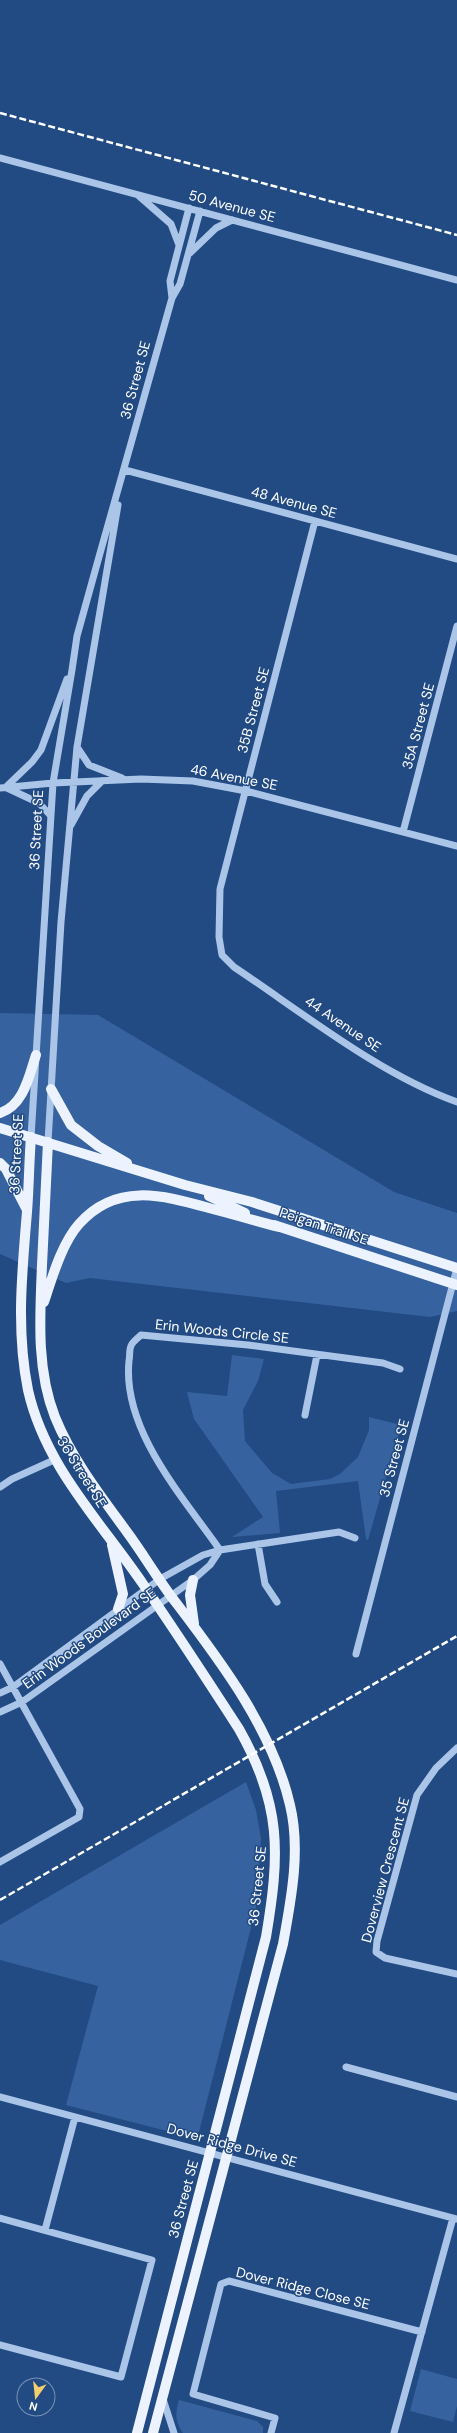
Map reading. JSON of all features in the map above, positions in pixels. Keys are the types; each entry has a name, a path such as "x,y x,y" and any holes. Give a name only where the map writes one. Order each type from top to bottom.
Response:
{"main road":[{"path":"0,1113 15,1104 26,1085 36,1055"},
{"path":"51,1089 71,1125 98,1146 144,1172"},
{"name":"Peigan Trail SE","path":"0,1128 185,1185 252,1202 457,1268"},
{"name":"36 Street SE","path":"31,1137 21,1284 22,1350 28,1390 37,1422 54,1460 158,1605 253,1754 272,1804 276,1831 276,1862 266,1937 137,2433"},
{"name":"36 Street SE","path":"48,1142 40,1311 41,1347 46,1378 57,1421 71,1452 171,1596 195,1626 270,1744 291,1806 294,1829 291,1903 283,1944 152,2433"},
{"path":"0,1163 6,1169 27,1210"},
{"name":"Peigan Trail SE","path":"185,1185 280,1227 455,1284"},
{"path":"40,1311 62,1253 78,1224 98,1208 118,1198 139,1194 170,1197 280,1227"},
{"path":"111,1541 123,1594 118,1609"},
{"path":"194,1580 190,1595 195,1626"}],"street":[{"name":"50 Avenue SE","path":"0,158 457,280"},
{"path":"137,195 171,224 179,246"},
{"name":"36 Street SE","path":"172,298 170,281 189,208"},
{"name":"36 Street SE","path":"31,1137 50,815 53,783 72,670 81,622 125,470 172,298 180,284 200,212"},
{"path":"188,254 205,237 232,220"},
{"name":"36 Street SE","path":"48,1142 61,922 77,747 125,470"},
{"name":"48 Avenue SE","path":"125,470 457,558"},
{"name":"35B Street SE","path":"222,955 219,937 220,889 315,521"},
{"name":"35A Street SE","path":"403,832 457,626"},
{"path":"50,815 39,803 3,788 32,762 41,750 72,670"},
{"path":"77,747 89,765 126,780"},
{"name":"46 Avenue SE","path":"3,788 74,782 193,780 246,791 457,846"},
{"path":"69,829 87,796 102,781"},
{"name":"44 Avenue SE","path":"222,955 234,968 375,1062 438,1095 457,1102"},
{"name":"35 Street SE","path":"356,1654 455,1284 457,1268"},
{"name":"Erin Woods Circle SE","path":"220,1550 155,1456 139,1424 131,1398 128,1372 131,1346 141,1336 248,1346 383,1363 400,1369"},
{"path":"305,1415 317,1355"},
{"path":"0,1487 12,1479 54,1460"},
{"path":"160,1579 203,1555 220,1550 339,1532 355,1538"},
{"path":"258,1544 265,1584 277,1602"},
{"path":"171,1596 194,1580 210,1565 220,1550"},
{"name":"Erin Woods Boulevard SE","path":"0,1693 13,1687 160,1579"},
{"name":"Erin Woods Boulevard SE","path":"0,1712 22,1702 171,1596"},
{"path":"0,1664 80,1809 79,1817 0,1862"},
{"name":"Doverview Crescent SE","path":"457,1748 436,1768 417,1795 377,1941 376,1952 385,1958 457,1974"},
{"path":"346,2067 457,2097"},
{"name":"Dover Ridge Drive SE","path":"0,2097 455,2218"},
{"path":"45,2230 75,2117"},
{"path":"0,2218 152,2260 121,2377 0,2345"},
{"path":"394,2433 455,2218"},
{"name":"Dover Ridge Close SE","path":"271,2433 275,2418 194,2394 221,2284 229,2281 422,2332"},
{"path":"162,2395 174,2433"}],"shaded area":[{"path":"0,1013 98,1015 394,1192 457,1213 457,1311 430,1317 90,1278 66,1283 0,1254"},
{"path":"232,1355 264,1359 258,1381 243,1410 245,1441 272,1473 291,1484 330,1479 340,1474 358,1457 369,1430 369,1417 401,1425 368,1540 366,1539 358,1481 276,1491 280,1533 232,1537 263,1517 194,1419 187,1392 227,1396"},
{"path":"246,1782 256,1810 261,1838 256,1908 199,2132 190,2137 66,2105 98,1986 0,1960 0,1925"},
{"path":"421,2369 457,2379 457,2406 453,2422 410,2411"},
{"path":"179,2400 257,2421 263,2427 263,2433 183,2433 178,2425 176,2417"}],"railway":[{"path":"0,113 457,235"},
{"path":"0,1900 457,1636"}]}
